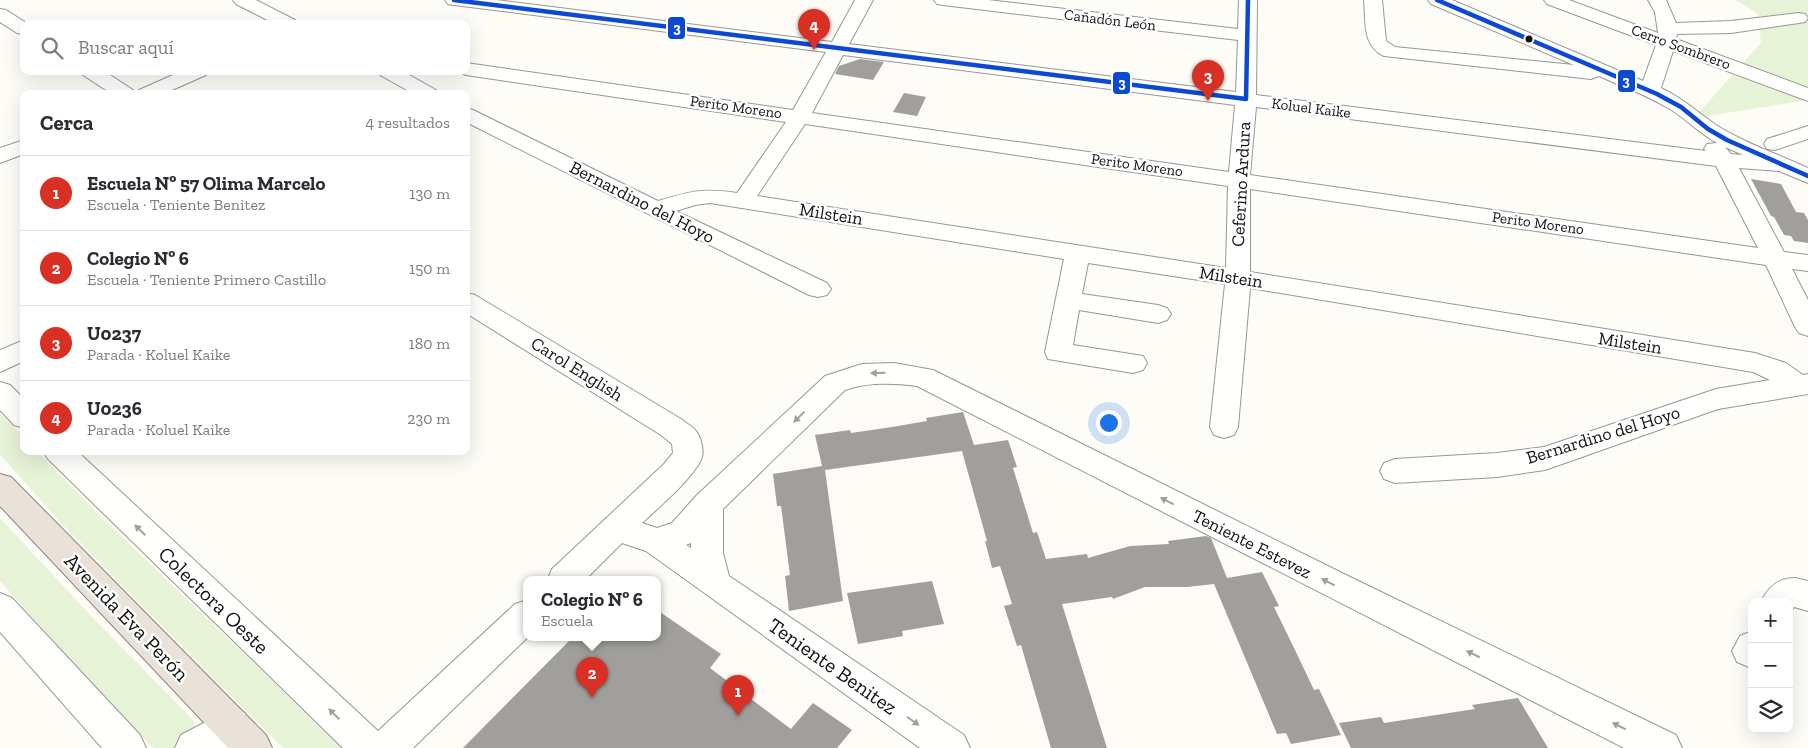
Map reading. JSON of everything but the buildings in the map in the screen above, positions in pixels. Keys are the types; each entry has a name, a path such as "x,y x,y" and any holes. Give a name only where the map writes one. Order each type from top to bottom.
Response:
{"highway":[{"name":"Avenida Eva Perón","path":"0,486 243,737"}],"street":[{"path":"242,0 281,20"},
{"name":"Koluel Kaike","path":"454,0 487,2 836,49 1724,160 1781,165"},
{"path":"744,201 800,116 864,0"},
{"name":"Cañadón León","path":"943,0 1248,36"},
{"name":"Ceferino Ardura","path":"1224,427 1238,278 1239,179 1246,99 1248,0"},
{"path":"1373,0 1376,42 1390,52 1578,73 1611,74"},
{"path":"1437,0 1650,91 1681,107 1719,119 1775,144 1788,153 1806,175"},
{"name":"Cerro Sombrero","path":"1553,0 1668,36 1808,95"},
{"path":"1650,91 1668,36 1664,11 1657,0"},
{"path":"1668,36 1799,18"},
{"name":"Perito Moreno","path":"470,70 1239,179 1808,263"},
{"path":"96,75 120,90"},
{"path":"155,90 190,75"},
{"path":"394,75 422,90"},
{"path":"1681,107 1724,160 1808,326"},
{"path":"1681,107 1708,129 1727,140 1806,175"},
{"name":"Bernardino del Hoyo","path":"470,116 658,209 718,241 818,289"},
{"path":"1775,144 1808,132"},
{"path":"0,156 20,148"},
{"name":"Milstein","path":"658,209 692,198 710,196 1078,252 1755,363 1776,370 1803,384"},
{"path":"1078,252 1058,352 1133,363"},
{"path":"1067,300 1158,314"},
{"name":"Carol English","path":"470,303 671,427 686,439 688,456 676,472 618,528"},
{"name":"Teniente Estevez","path":"707,505 835,383 862,374 894,373 923,377 1334,585 1663,748"},
{"name":"Bernardino del Hoyo","path":"1395,471 1497,465 1545,458 1716,399 1803,384"},
{"path":"0,392 20,412"},
{"name":"Colectora Oeste","path":"62,455 369,748"},
{"path":"656,542 684,532 707,505"},
{"path":"707,505 707,553 715,584"},
{"path":"567,576 618,528"},
{"name":"Teniente Benitez","path":"618,528 656,542 951,748"},
{"path":"1780,598 1792,591 1808,596"},
{"path":"0,608 127,748"},
{"path":"387,748 523,619"},
{"path":"194,748 243,737"}],"green space":[{"path":"1736,0 1808,0 1808,100 1694,118 1761,43 1758,14"},
{"path":"0,413 20,433 20,455 41,455 95,511 342,748 283,748 63,525 0,454"},
{"path":"0,518 91,616 194,721 194,733 181,748 153,748 107,701 0,581"}],"transit line":[{"name":"3","path":"454,0 1246,99 1248,0"},
{"name":"3","path":"1437,0 1657,94 1681,107 1708,129 1727,140 1808,176"}],"place":[{"name":"U0236","path":"814,50"},
{"name":"U0237","path":"1208,101"},
{"name":"Colegio Nº 6","path":"592,698"},
{"name":"Escuela Nº 57 Olima Marcelo","path":"738,716"}]}
